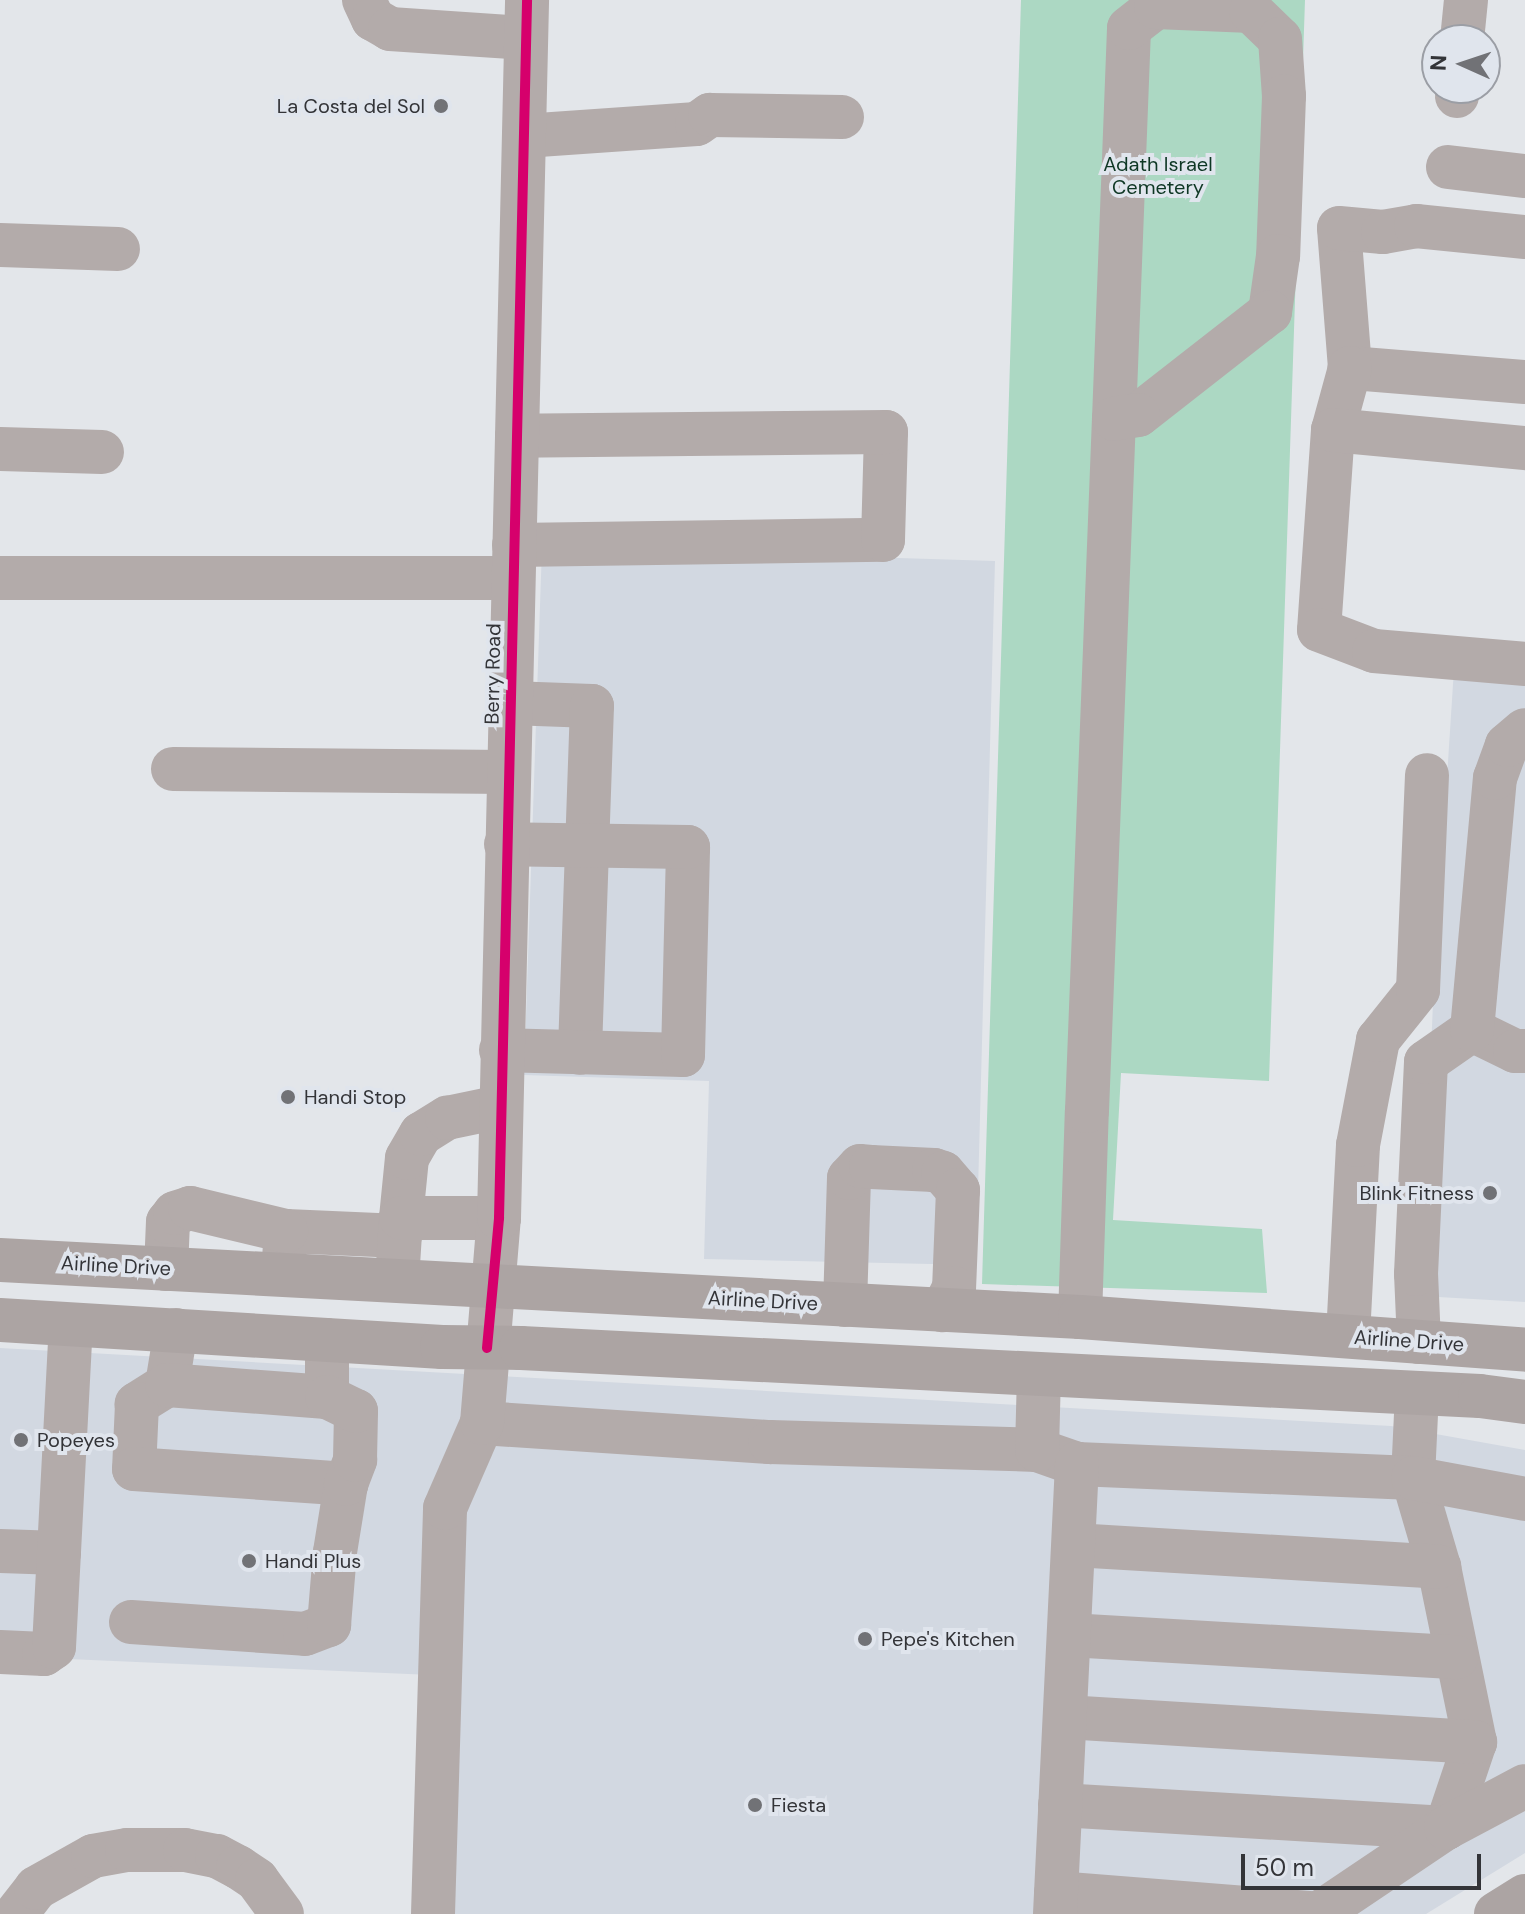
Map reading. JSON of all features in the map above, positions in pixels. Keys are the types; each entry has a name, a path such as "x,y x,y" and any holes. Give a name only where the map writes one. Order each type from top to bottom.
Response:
{"main road":[{"name":"Airline Drive","path":"0,1260 1080,1317 1525,1350"},
{"path":"939,1371 943,1310"},
{"path":"0,1320 327,1340 1417,1393 1525,1402"},
{"path":"1417,1393 1419,1342"},
{"path":"1496,1914 1525,1896"}],"street":[{"path":"364,0 373,19 390,29 526,19"},
{"path":"1464,24 1466,0"},
{"path":"1080,1317 1114,419 1129,28 1156,7 1251,11 1280,39 1284,96 1278,256 1270,312 1138,415 1114,419"},
{"name":"Berry Road","path":"433,1914 445,1508 482,1423 499,1218 526,19"},
{"path":"524,136 697,124 710,115 842,117"},
{"path":"1448,167 1525,176"},
{"path":"1525,237 1416,226 1383,232 1339,228 1350,368 1333,430 1319,630 1374,651 1525,664"},
{"path":"0,245 118,249"},
{"path":"1350,368 1525,382"},
{"path":"1333,430 1525,448"},
{"path":"0,578 513,561 883,540 886,432 517,436"},
{"path":"0,449 102,452"},
{"path":"510,703 592,706 580,1053"},
{"path":"1419,1342 1416,1274 1426,1062 1472,1030 1495,778 1507,745 1525,730"},
{"path":"173,769 508,772"},
{"path":"1348,1336 1358,1145 1378,1040 1418,990 1427,775"},
{"path":"501,1050 683,1055 688,847 506,844"},
{"path":"1472,1030 1515,1051 1525,1051"},
{"path":"397,1280 407,1158 421,1134 447,1118 500,1107"},
{"path":"845,1305 849,1178 860,1166 934,1170 953,1181 960,1203 954,1288 943,1310"},
{"path":"166,1269 168,1222 175,1213 190,1208 286,1231 400,1227 499,1218"},
{"path":"283,1275 286,1231"},
{"path":"0,1652 44,1654 54,1647 71,1325"},
{"path":"167,1385 176,1330"},
{"path":"327,1340 327,1397"},
{"path":"1037,1450 1039,1375"},
{"path":"131,1622 305,1634 329,1625 335,1552 346,1484 355,1460 356,1411 327,1397 167,1385 137,1404 134,1469 346,1484"},
{"path":"1417,1393 1413,1478 1439,1567 1475,1742 1446,1828"},
{"path":"482,1423 770,1442 1037,1450 1077,1464 1413,1478 1525,1499"},
{"path":"1077,1464 1056,1904 1321,1913 1446,1828 1525,1786"},
{"path":"1074,1545 1439,1567"},
{"path":"0,1551 59,1553"},
{"path":"1069,1635 1456,1657"},
{"path":"1065,1717 1475,1742"},
{"path":"1060,1805 1446,1828"},
{"path":"16,1914 36,1888 93,1856 127,1850 185,1850 217,1856 238,1867 257,1880 282,1914"}],"shaded area":[{"path":"542,547 995,561 976,1265 704,1259 709,1081 524,1075"},
{"path":"1454,669 1525,675 1525,1302 1421,1296 1434,978"},
{"path":"0,1348 1391,1426 1525,1450 1525,1853 1426,1914 423,1914 431,1675 0,1656"}],"green space":[{"name":"Adath Israel Cemetery","path":"1021,0 1305,0 1269,1081 1121,1073 1113,1220 1262,1229 1267,1293 982,1284"}],"cycle path":[{"path":"487,1348 499,1218 527,0"}],"place":[{"name":"La Costa del Sol","path":"441,106"},
{"name":"Handi Stop","path":"288,1097"},
{"name":"Blink Fitness","path":"1490,1193"},
{"name":"Popeyes","path":"21,1440"},
{"name":"Handi Plus","path":"249,1561"},
{"name":"Pepe's Kitchen","path":"865,1639"},
{"name":"Fiesta","path":"755,1805"}]}
